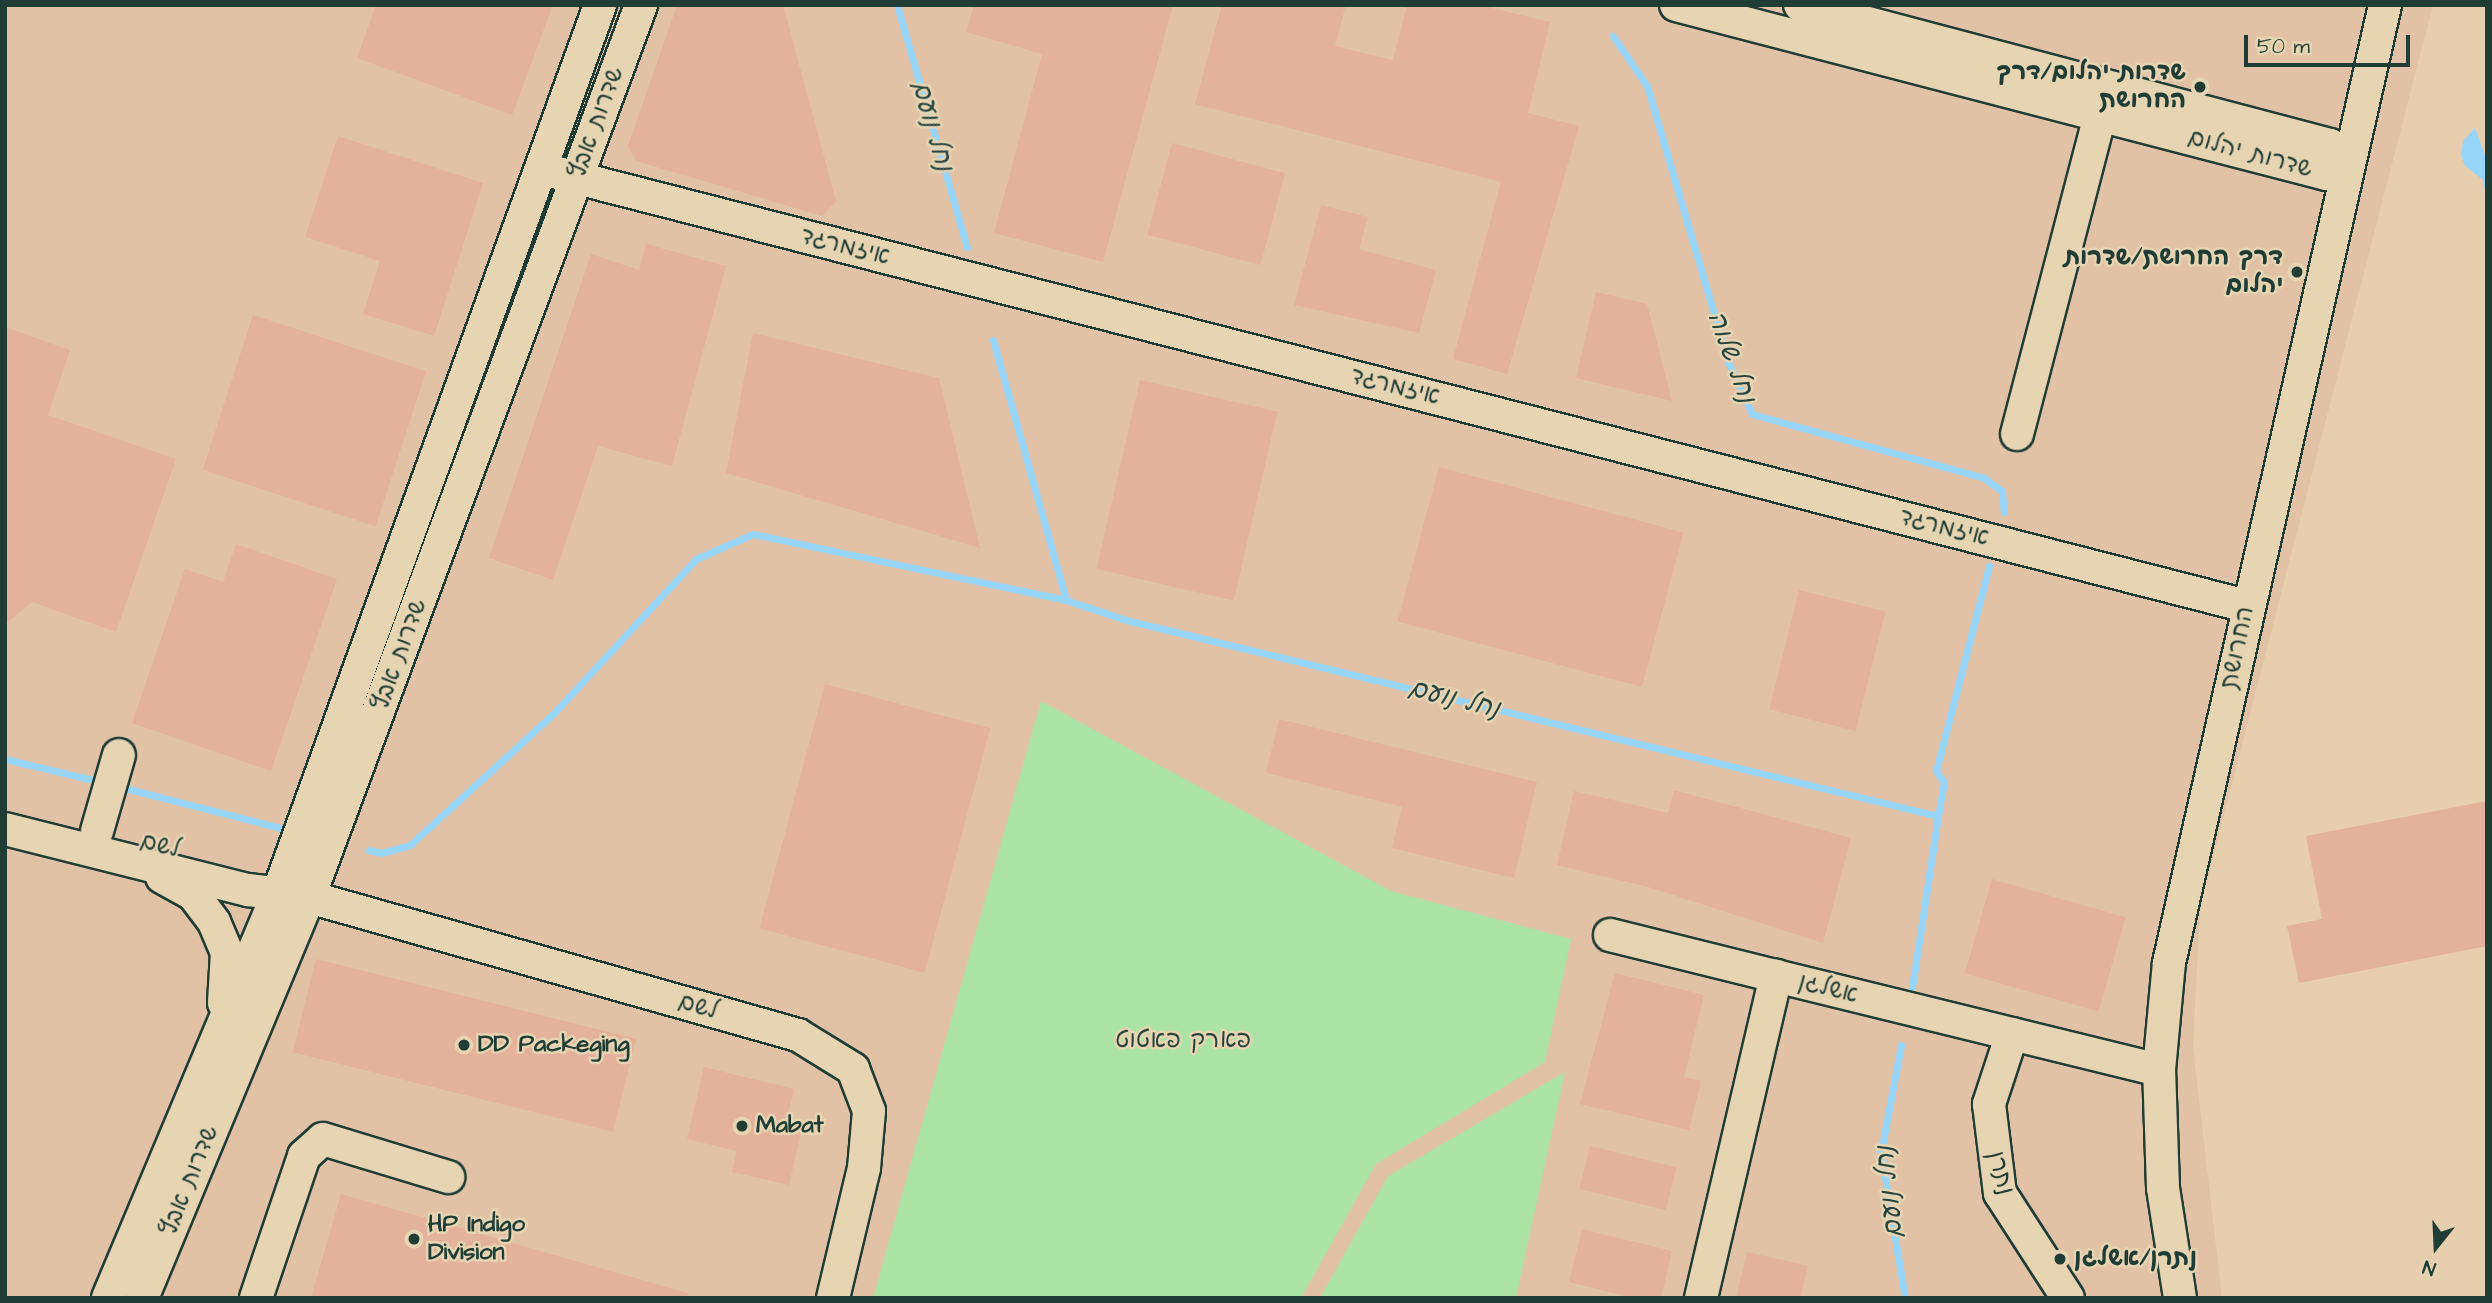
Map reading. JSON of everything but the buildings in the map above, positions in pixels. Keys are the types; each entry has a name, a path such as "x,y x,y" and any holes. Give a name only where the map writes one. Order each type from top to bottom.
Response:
{"street":[{"name":"שדרות אבץ","path":"108,1298 281,886 600,5"},
{"name":"שדרות אבץ","path":"142,1298 309,897 641,5"},
{"name":"שדרות יהלום","path":"1676,5 2326,174 2347,164 2330,145 1800,5"},
{"name":"החרושת","path":"2180,1298 2162,1188 2160,1070 2169,963 2247,606 2385,5"},
{"path":"2017,434 2099,115"},
{"name":"איזמרגד","path":"542,169 2247,606"},
{"path":"97,831 119,755"},
{"name":"לשם","path":"5,809 97,831 281,886 309,897 798,1035 853,1069 869,1111 864,1168 833,1298"},
{"name":"לשם","path":"5,828 126,859 281,886"},
{"path":"126,859 193,894 214,922 227,952 217,1040"},
{"path":"1610,935 1776,976"},
{"name":"אשלגן","path":"1700,1298 1776,976 2160,1070"},
{"name":"נתרן","path":"2012,1034 1989,1104 2000,1193 2068,1298"},
{"path":"256,1298 304,1156 323,1139 448,1177"}],"shaded area":[{"path":"5,5 2433,5 2200,908 2193,1047 2222,1298 5,1298"}],"green space":[{"name":"פארק פאטוט","path":"1041,701 1391,891 1571,939 1545,1062 1376,1164 1301,1298 873,1298"},
{"path":"1565,1072 1516,1298 1320,1298 1388,1176"}],"water":[{"path":"2475,128 2487,161 2487,201 2483,180 2465,166 2461,155 2463,141"}],"waterway":[{"name":"נחל נועם","path":"897,5 967,247"},
{"name":"נחל שלוה","path":"1613,36 1647,86 1728,362 1752,414 1984,478 2002,491 2004,512"},
{"name":"נחל נועם","path":"993,340 1066,600 1126,620 1938,816 1912,987"},
{"path":"369,850 381,853 410,845 553,714 696,559 753,534 1066,600"},
{"name":"נחל שלוה","path":"1938,816 1944,782 1936,771 1989,566"},
{"path":"5,759 93,780"},
{"path":"128,789 281,828"},
{"name":"נחל נועם","path":"1901,1045 1881,1152 1905,1298"}],"place":[{"name":"שדרות יהלום/דרך החרושת","path":"2200,87"},
{"name":"דרך החרושת/שדרות יהלום","path":"2297,272"},
{"name":"DD Packeging","path":"464,1045"},
{"name":"Mabat","path":"742,1126"},
{"name":"HP Indigo Division","path":"414,1239"},
{"name":"נתרן/אשלגן","path":"2060,1259"}]}
